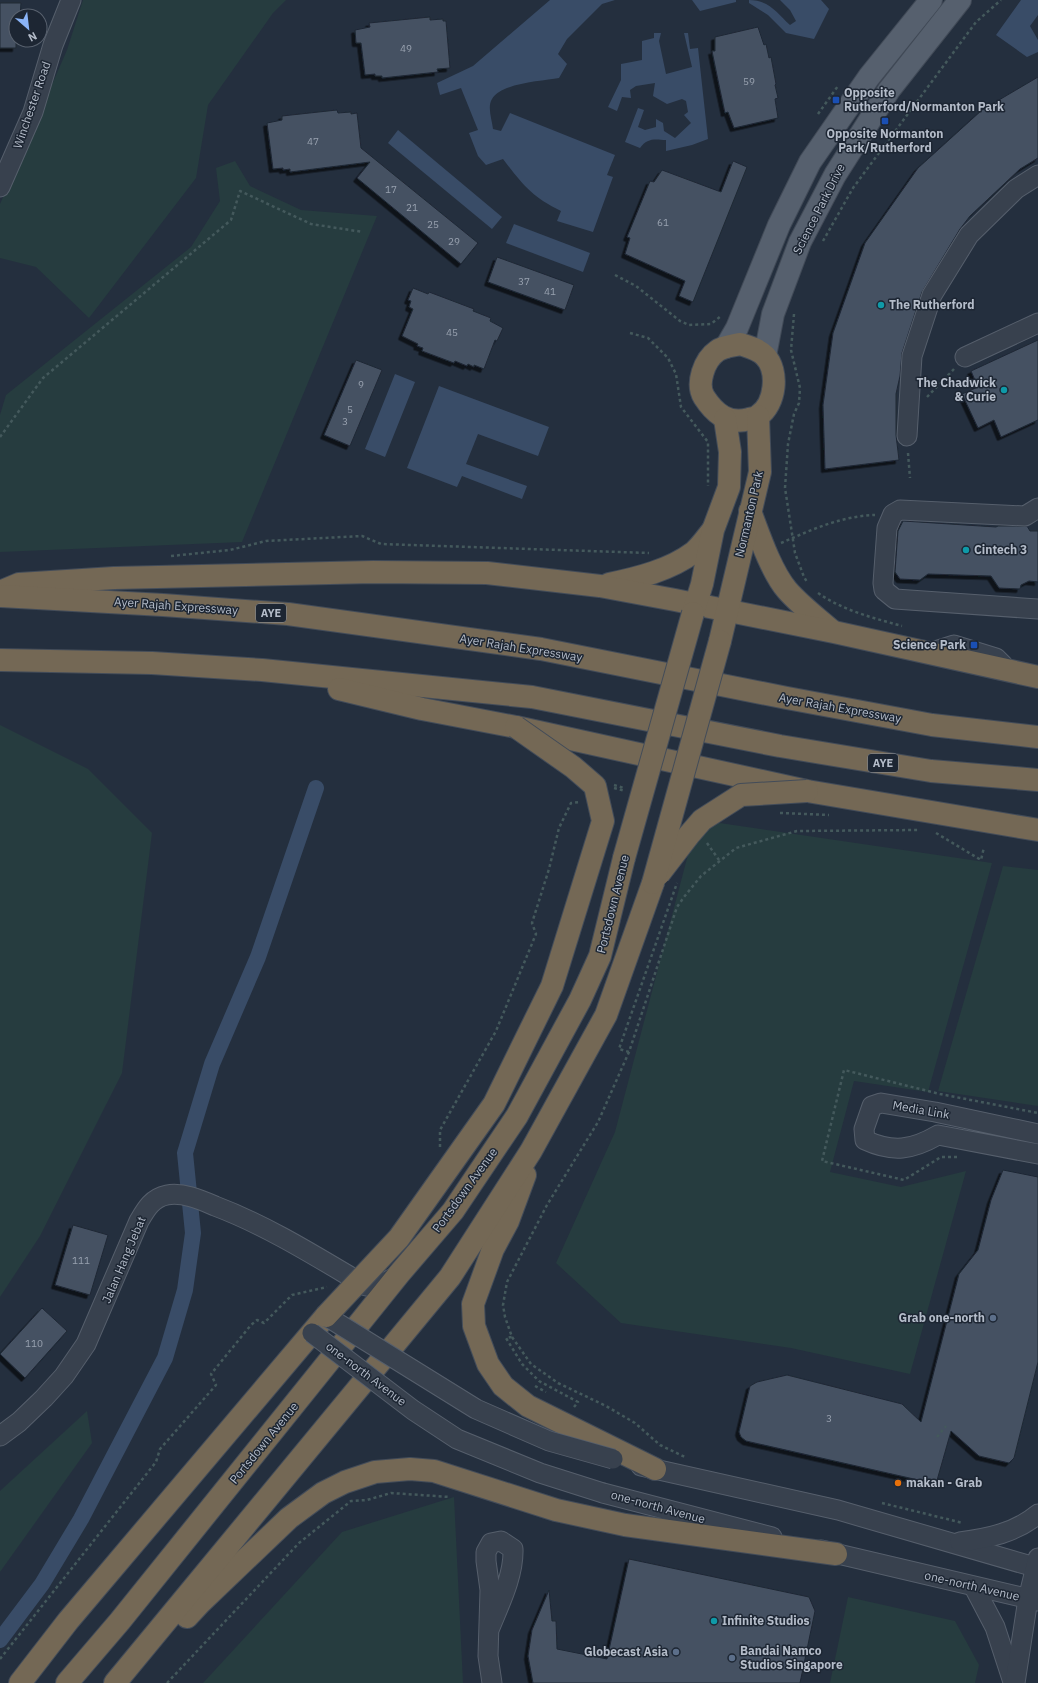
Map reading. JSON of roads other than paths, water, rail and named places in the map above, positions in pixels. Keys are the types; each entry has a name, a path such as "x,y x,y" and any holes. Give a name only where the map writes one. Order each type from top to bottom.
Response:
{"highway":[{"path":"740,344 755,349 765,356 772,368 774,384 768,405 758,416 740,422 725,419 711,408 702,394 700,379 706,363 716,352 726,347 740,344"},
{"name":"Normanton Park","path":"726,614 760,472 758,416"},
{"path":"694,609 713,530 729,487 730,452 725,419"},
{"path":"750,511 765,550 786,589 802,606 834,632"},
{"path":"600,586 642,577 678,562 694,552 713,530"},
{"path":"0,592 19,584 114,578 373,572 487,573 600,586 694,609 834,632 1038,677"},
{"name":"Ayer Rajah Expressway","path":"0,596 163,605 296,615 541,649 780,697 932,724 1038,736"},
{"name":"Portsdown Avenue","path":"67,1683 120,1621 399,1274 453,1211 517,1116 580,1000 600,956 624,858 694,609"},
{"path":"115,1683 450,1277 531,1151 606,1015 653,883 684,764 726,614"},
{"name":"AYE","path":"0,660 152,663 262,670 532,697 795,749 931,771 1038,780"},
{"path":"262,670 422,710 516,727 807,791 1038,830"},
{"path":"20,1683 68,1621 326,1316 398,1238 494,1104 552,986 602,821 591,794 573,767 516,727"},
{"path":"653,883 702,820 741,795 807,791"},
{"path":"591,794 615,816 624,858"},
{"path":"531,1151 522,1188 508,1221 493,1249 474,1304 474,1326 488,1364 503,1386 528,1406 655,1469"},
{"path":"130,1683 200,1603 289,1518 323,1493 345,1482 375,1472 410,1469 434,1471 556,1510 625,1525 836,1554"}],"main road":[{"path":"726,347 737,328 779,225 810,162 918,10 931,0"},
{"name":"Science Park Drive","path":"765,356 772,314 800,242 835,175 889,90 960,0"}],"street":[{"name":"Winchester Road","path":"0,187 32,112 53,44 71,0"},
{"path":"907,436 912,356 932,295 969,235 1016,189 1038,175"},
{"path":"965,357 1038,323"},
{"path":"1038,508 1025,516 900,510 893,514 887,528 883,583 884,590 889,596 895,599 1038,609"},
{"name":"Media Link","path":"1038,1134 935,1112 881,1103 872,1106 864,1129 865,1140 882,1148 900,1149 930,1140 938,1135 1038,1154"},
{"name":"Jalan Hang Jebat","path":"0,1436 19,1422 64,1376 86,1344 147,1207 155,1200 167,1195 182,1195 257,1223 366,1286"},
{"path":"365,1318 371,1297 366,1286 378,1286 399,1274"},
{"name":"one-north Avenue","path":"326,1316 476,1409 549,1441 613,1459 838,1510 952,1543 1037,1565"},
{"name":"one-north Avenue","path":"312,1333 413,1410 457,1439 540,1473 603,1493 836,1554 1033,1600"},
{"path":"952,1543 987,1538 1017,1529 1038,1514"},
{"path":"1014,1683 1033,1600 1037,1565"},
{"path":"974,1587 995,1627 1014,1683"},
{"path":"489,1630 488,1656 492,1683"}],"water":[{"path":"550,0 615,0 602,4 567,39 558,54 567,64 559,78 522,84 504,89 492,99 490,114 493,129 501,131 510,113 615,155 607,175 613,177 593,232 557,221 561,211 542,200 528,189 503,159 486,165 478,156 469,133 478,130 461,88 440,95 437,83 473,66"},
{"path":"692,0 736,0 736,2 700,11"},
{"path":"749,0 762,2 772,8 790,25 796,21 790,10 780,0 821,0 829,9 814,39 786,33 768,15 749,3"},
{"path":"1021,0 1038,0 1038,15 1030,26 1038,40 1038,52 1027,57 996,35"},
{"path":"654,33 661,33 659,41 666,74 692,67 684,33 688,33 690,49 698,48 708,139 692,145 666,151 666,140 651,140 645,142 640,148 625,142 638,108 644,110 638,127 645,130 656,127 656,119 663,123 664,131 675,138 691,123 684,115 688,112 686,101 682,99 667,104 653,96 655,83 636,86 630,90 631,98 622,97 617,111 608,107 621,80 621,64 642,60 642,41 654,38"},
{"path":"398,130 502,217 492,229 388,143"},
{"path":"514,224 590,253 583,272 506,243"},
{"path":"395,374 415,382 385,457 365,449"},
{"path":"439,386 549,427 538,456 478,434 466,464 527,486 522,499 462,476 457,487 407,468"}],"waterway":[{"path":"0,1640 42,1584 81,1519 165,1358 185,1290 193,1233 185,1153 212,1064 258,957 316,788"}],"place":[{"name":"Opposite Rutherford/Normanton Park","path":"836,100"},
{"name":"Opposite Normanton Park/Rutherford","path":"885,121"},
{"name":"The Rutherford","path":"881,305"},
{"name":"The Chadwick & Curie","path":"1004,390"},
{"name":"Cintech 3","path":"966,550"},
{"name":"Science Park","path":"974,645"},
{"name":"Grab one-north","path":"993,1318"},
{"name":"makan - Grab","path":"898,1483"},
{"name":"Infinite Studios","path":"714,1621"},
{"name":"Globecast Asia","path":"676,1652"},
{"name":"Bandai Namco Studios Singapore","path":"732,1658"}]}
